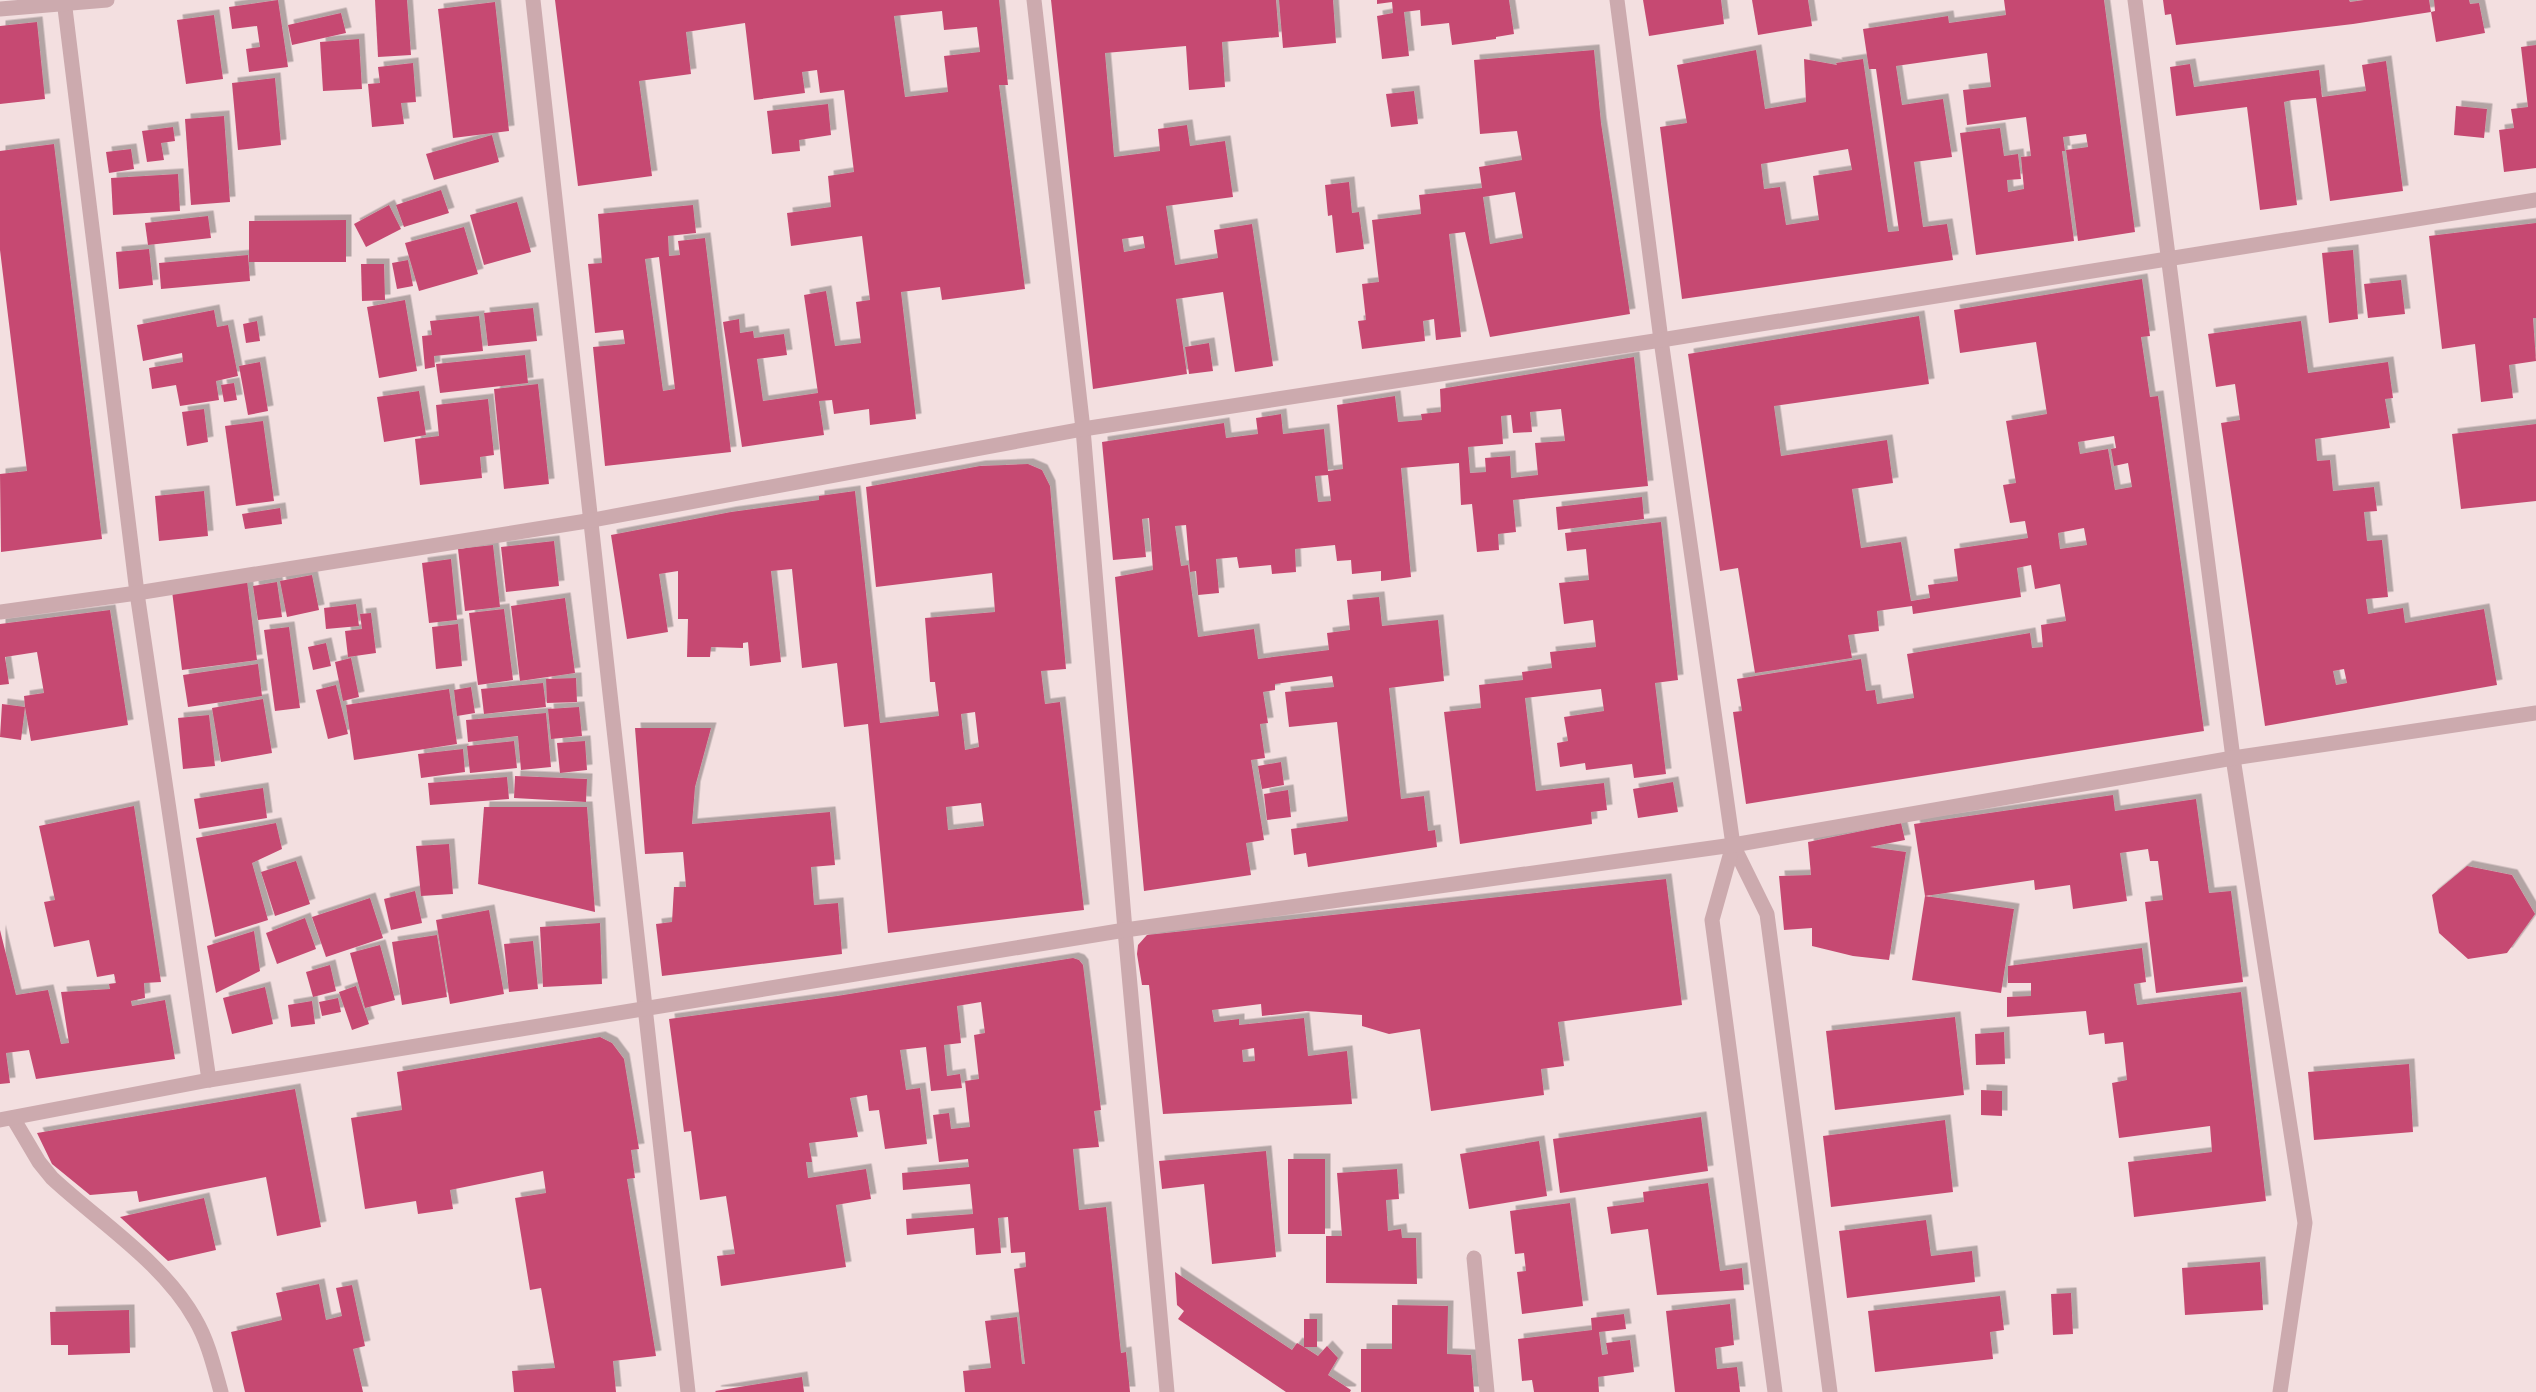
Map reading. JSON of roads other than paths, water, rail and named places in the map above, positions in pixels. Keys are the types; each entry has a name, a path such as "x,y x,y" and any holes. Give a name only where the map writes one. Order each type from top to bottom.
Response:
{"street":[{"path":"0,9 107,0"},
{"path":"533,0 593,520 643,1011 688,1392"},
{"path":"1034,0 1083,429 1167,1392"},
{"path":"1617,0 1661,340 1733,845 1767,914 1830,1392"},
{"path":"2135,0 2233,758 2305,1223 2280,1392"},
{"path":"64,2 137,593 209,1080"},
{"path":"0,612 137,593 593,520 1083,429 1661,340 2536,200"},
{"path":"221,1392 206,1342 179,1294 159,1272 52,1178 7,1119 209,1080 643,1011 1125,930 1733,845 2233,758 2536,713"},
{"path":"1733,845 1712,920 1775,1392"},
{"path":"1474,1258 1487,1392"}]}
